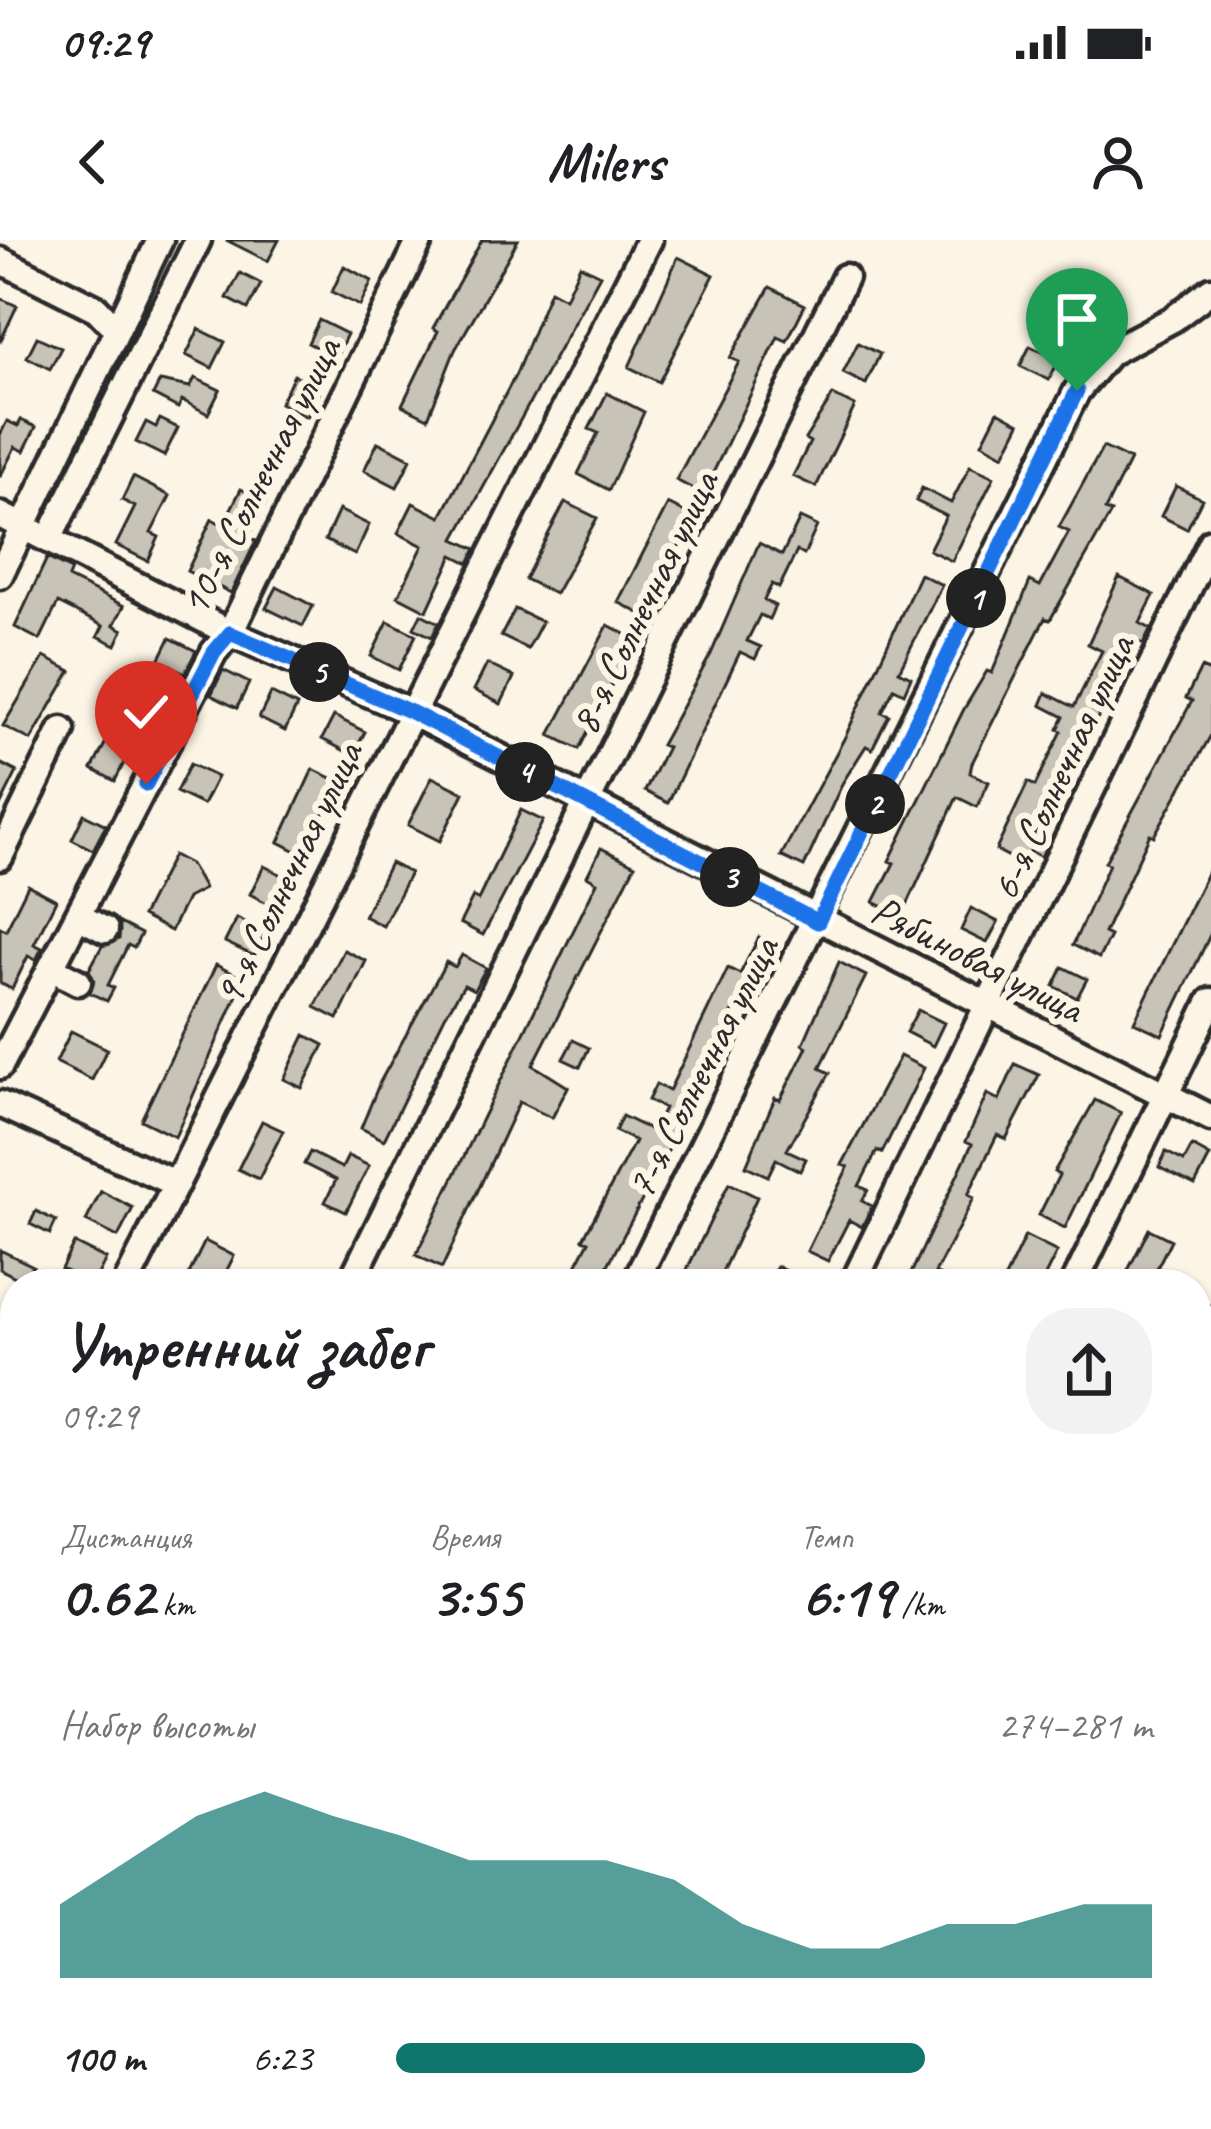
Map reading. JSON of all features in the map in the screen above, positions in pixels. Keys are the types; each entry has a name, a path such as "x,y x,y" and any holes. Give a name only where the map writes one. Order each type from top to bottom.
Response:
{"street":[{"path":"38,534 115,328 160,240"},
{"path":"0,575 38,534 198,240"},
{"name":"10-я Солнечная улица","path":"0,1066 214,652 230,633 420,240"},
{"name":"9-я Солнечная улица","path":"134,1269 649,240"},
{"path":"0,260 98,309 115,328"},
{"name":"8-я Солнечная улица","path":"363,1269 845,277"},
{"name":"7-я Солнечная улица","path":"642,1269 818,922 1077,391 1109,353 1173,320 1211,290"},
{"name":"Рябиновая улица","path":"0,515 230,633 411,712 1211,1118"},
{"name":"6-я Солнечная улица","path":"860,1269 1211,542"},
{"path":"0,857 62,730"},
{"path":"78,916 104,930"},
{"path":"51,968 78,982"},
{"path":"1081,1269 1211,1001"},
{"path":"0,1104 176,1184"}],"building":[{"path":"226,240 279,240 268,261"},
{"path":"482,240 518,240 455,350 428,418 402,405 438,331 433,328"},
{"path":"678,257 714,275 659,382 629,367"},
{"path":"580,265 600,275 455,539 476,549 469,563 453,555 427,611 398,596 423,546 398,533 413,503 441,517 516,374 550,290 565,298"},
{"path":"344,266 372,281 360,306 332,292"},
{"path":"240,273 261,284 248,309 227,298"},
{"path":"770,287 805,305 787,341 778,337 703,494 676,480 739,362 730,358"},
{"path":"0,298 17,306 0,342"},
{"path":"319,320 347,334 336,357 308,343"},
{"path":"199,329 225,342 212,368 186,355"},
{"path":"1072,332 1096,343 1086,355 1066,345"},
{"path":"37,337 61,348 50,369 27,357"},
{"path":"858,343 880,354 866,384 843,373"},
{"path":"1030,346 1059,360 1049,380 1020,366"},
{"path":"294,375 321,389 307,417 280,403"},
{"path":"195,378 220,390 208,414 182,400 178,408 153,395 160,381 190,387"},
{"path":"607,393 644,412 609,490 578,474 598,433 589,429"},
{"path":"833,395 855,406 816,487 793,476 810,442 805,439"},
{"path":"998,411 1020,423 1004,455 982,443"},
{"path":"160,419 178,428 164,456 136,442 146,422 156,427"},
{"path":"21,420 36,427 24,451 15,447 0,477 0,435 7,421 18,426"},
{"path":"378,442 411,459 397,487 364,470"},
{"path":"1103,447 1130,460 1105,510 1111,513 1050,620 1045,618 972,763 970,773 989,782 977,807 957,797 902,916 874,902 894,863 889,861 964,709 987,671 992,673 1030,581 1040,586 1069,532 1059,527"},
{"path":"970,466 994,477 952,561 929,550 946,516 916,501 922,488 951,503"},
{"path":"133,477 170,496 151,533 159,537 148,561 116,545 135,507 122,500"},
{"path":"1176,486 1202,499 1187,529 1161,516"},
{"path":"241,489 266,502 248,537 256,541 231,593 187,571 212,519 223,525"},
{"path":"565,502 597,518 555,594 525,579"},
{"path":"668,504 693,517 645,616 618,602"},
{"path":"339,510 369,525 355,555 325,540"},
{"path":"800,518 817,526 804,555 797,551 779,588 772,584 764,600 775,606 769,619 760,615 747,641 761,647 755,659 740,652 668,803 645,791 667,747 661,745 711,654 759,543 782,555"},
{"path":"47,558 71,570 68,578 124,606 114,625 123,630 116,645 98,636 103,626 58,603 40,640 15,627"},
{"path":"920,574 942,585 899,671 911,677 904,693 894,688 882,712 889,715 872,749 866,746 843,782 804,867 781,856 846,735"},
{"path":"1119,577 1154,595 1140,623 1151,629 1143,644 1130,638 1114,671 1121,675 1033,836 1047,843 1041,857 1030,851 1023,864 996,850 1028,782 1035,786 1062,731 1058,729 1064,717 1041,705 1046,693 1074,707 1102,651 1088,644"},
{"path":"277,587 313,606 303,626 266,608"},
{"path":"515,609 542,622 528,649 501,636"},
{"path":"421,614 439,623 432,637 414,628"},
{"path":"388,621 416,635 399,670 371,656"},
{"path":"608,625 635,639 579,749 550,735"},
{"path":"170,638 196,651 185,673 159,660"},
{"path":"44,657 71,671 31,740 3,726"},
{"path":"487,664 514,677 501,704 474,690"},
{"path":"1201,668 1211,672 1211,735 1154,836 1150,834 1104,933 1110,936 1099,958 1073,945 1109,864 1105,862 1192,701 1186,698"},
{"path":"223,670 249,683 237,708 211,695"},
{"path":"271,693 297,706 285,731 259,718"},
{"path":"143,709 160,718 147,743 131,735"},
{"path":"334,716 365,732 353,755 322,739"},
{"path":"106,742 129,753 115,781 92,769"},
{"path":"0,763 17,772 0,806"},
{"path":"190,764 217,777 203,805 176,792"},
{"path":"313,769 340,782 302,854 279,842"},
{"path":"432,777 464,793 440,841 408,825"},
{"path":"521,810 543,821 483,935 460,923 473,897 478,900"},
{"path":"84,814 106,825 93,850 72,839"},
{"path":"601,848 635,865 533,1065 568,1087 552,1118 519,1102 442,1268 416,1255 597,882 587,876"},
{"path":"173,855 190,864 204,889 187,898 171,931 142,916"},
{"path":"390,863 410,873 383,926 364,916"},
{"path":"1211,865 1211,933 1162,1035 1134,1022"},
{"path":"264,866 290,879 276,908 250,894"},
{"path":"28,885 56,900 34,944 42,948 36,960 28,956 12,989 0,983 0,927 6,930"},
{"path":"971,908 998,922 987,943 961,930"},
{"path":"237,918 266,933 254,956 225,942"},
{"path":"120,923 141,934 134,948 128,945 108,985 114,988 107,1001 90,993 94,980 89,970 102,946 119,939"},
{"path":"759,937 781,949 770,970 760,965 711,1050 686,1100 693,1103 606,1269 574,1269 589,1241 583,1239 635,1141 615,1131 622,1116 653,1131 664,1108 648,1100 656,1084 669,1091 728,968 740,974"},
{"path":"344,950 366,961 338,1019 315,1007"},
{"path":"462,955 486,968 474,990 464,985 445,1016 384,1140 361,1128 380,1082 446,962 455,967"},
{"path":"839,962 866,976 820,1068 830,1073 787,1150 806,1159 800,1171 776,1159 768,1176 746,1166 775,1098 780,1100 807,1047 803,1044"},
{"path":"216,965 244,979 175,1137 141,1120"},
{"path":"1063,967 1087,979 1077,998 1054,986"},
{"path":"918,1010 944,1023 933,1046 906,1032"},
{"path":"71,1031 107,1049 92,1080 56,1062"},
{"path":"305,1035 324,1045 302,1088 284,1079"},
{"path":"573,1040 589,1048 580,1067 563,1059"},
{"path":"900,1056 924,1068 882,1153 877,1151 859,1186 868,1190 862,1201 872,1206 862,1227 849,1220 828,1261 807,1251 848,1167 842,1165"},
{"path":"1015,1064 1039,1075 1006,1139 997,1135 968,1195 974,1198 937,1269 913,1269 972,1144 966,1141 987,1094 999,1100"},
{"path":"1095,1100 1121,1113 1065,1228 1039,1215 1059,1175 1054,1172"},
{"path":"262,1121 283,1131 259,1179 238,1169"},
{"path":"1192,1146 1210,1156 1195,1185 1159,1167 1166,1152 1184,1161"},
{"path":"310,1152 342,1168 348,1156 369,1166 346,1212 325,1202 336,1180 304,1164"},
{"path":"729,1183 757,1197 723,1269 687,1269"},
{"path":"101,1191 133,1208 118,1237 86,1221"},
{"path":"36,1211 56,1221 50,1234 30,1224"},
{"path":"1149,1229 1171,1240 1156,1269 1129,1269"},
{"path":"1025,1236 1057,1252 1048,1269 1009,1269"},
{"path":"205,1241 234,1256 228,1269 191,1269"},
{"path":"74,1243 106,1259 101,1269 61,1269"},
{"path":"0,1250 33,1266 32,1269 0,1269"}],"route":[{"path":"146,784 214,652 230,633 411,712 818,922 1077,391"}]}
